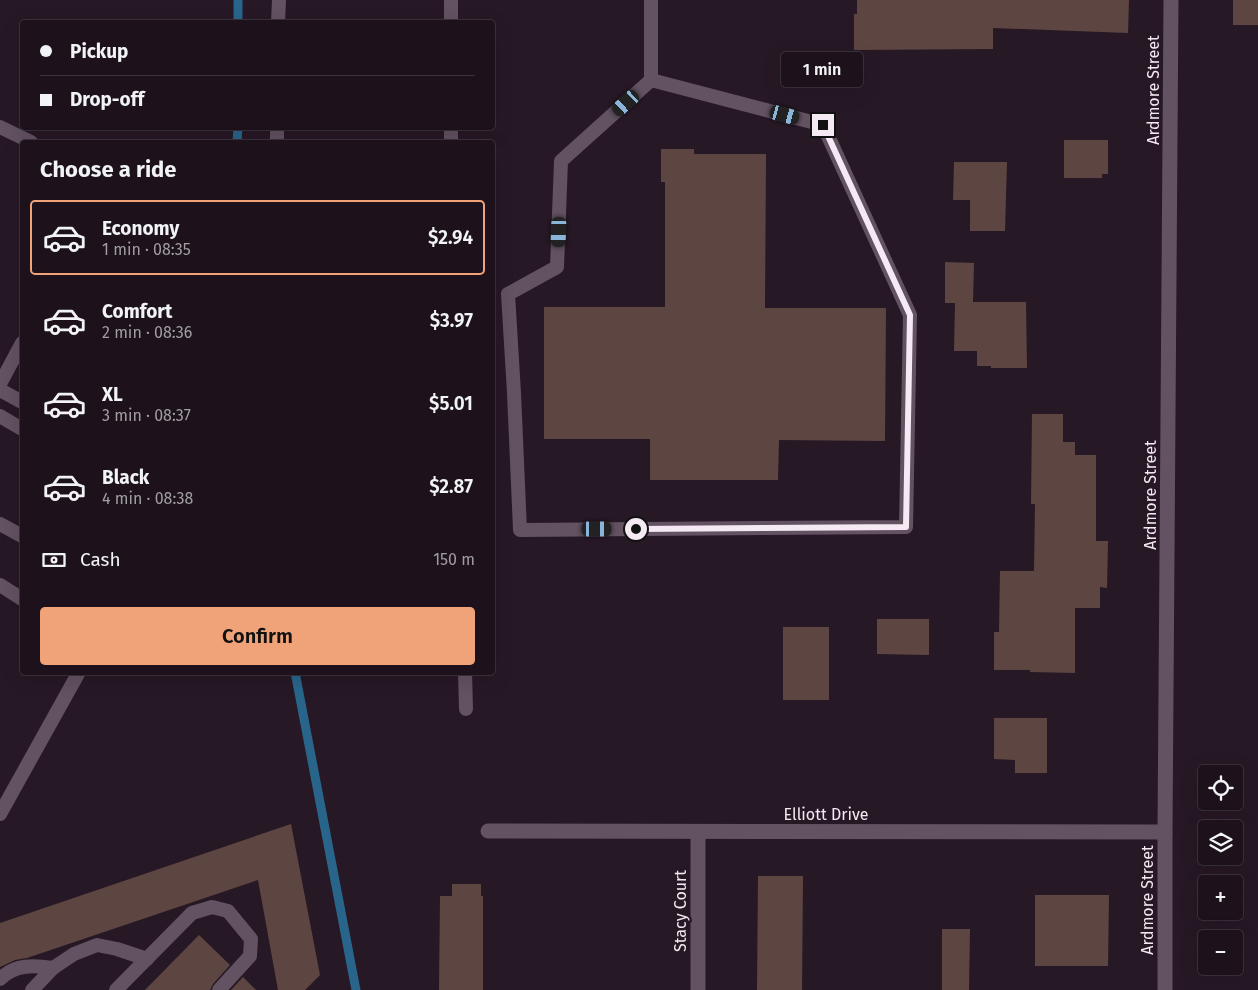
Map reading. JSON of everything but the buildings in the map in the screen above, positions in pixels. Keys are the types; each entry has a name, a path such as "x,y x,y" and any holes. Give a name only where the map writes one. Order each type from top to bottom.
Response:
{"street":[{"name":"Ardmore Street","path":"1164,990 1171,0"},
{"name":"Elliott Drive","path":"488,831 1164,832"},
{"name":"Stacy Court","path":"698,832 698,990"}],"lane":[{"path":"278,0 278,20"},
{"path":"451,0 451,20"},
{"path":"651,0 651,80 561,161 558,267 508,294 520,530 906,527 910,315 823,125 651,80"},
{"path":"0,127 27,140"},
{"path":"0,384 20,347"},
{"path":"0,390 20,401"},
{"path":"0,416 20,428"},
{"path":"0,524 20,535"},
{"path":"0,585 20,598"},
{"path":"0,814 76,675"},
{"path":"465,675 466,709"},
{"path":"116,990 192,913 212,907 228,911 251,939 250,956 219,990"},
{"path":"32,990 53,968 74,954 97,945 117,949 147,959"},
{"path":"0,979 6,973 24,966 35,965 53,968"}],"waterway":[{"path":"238,0 238,20"},
{"path":"237,140 238,130"},
{"path":"296,675 356,990"}],"route":[{"path":"636,529 906,527 910,315 823,125"}]}
